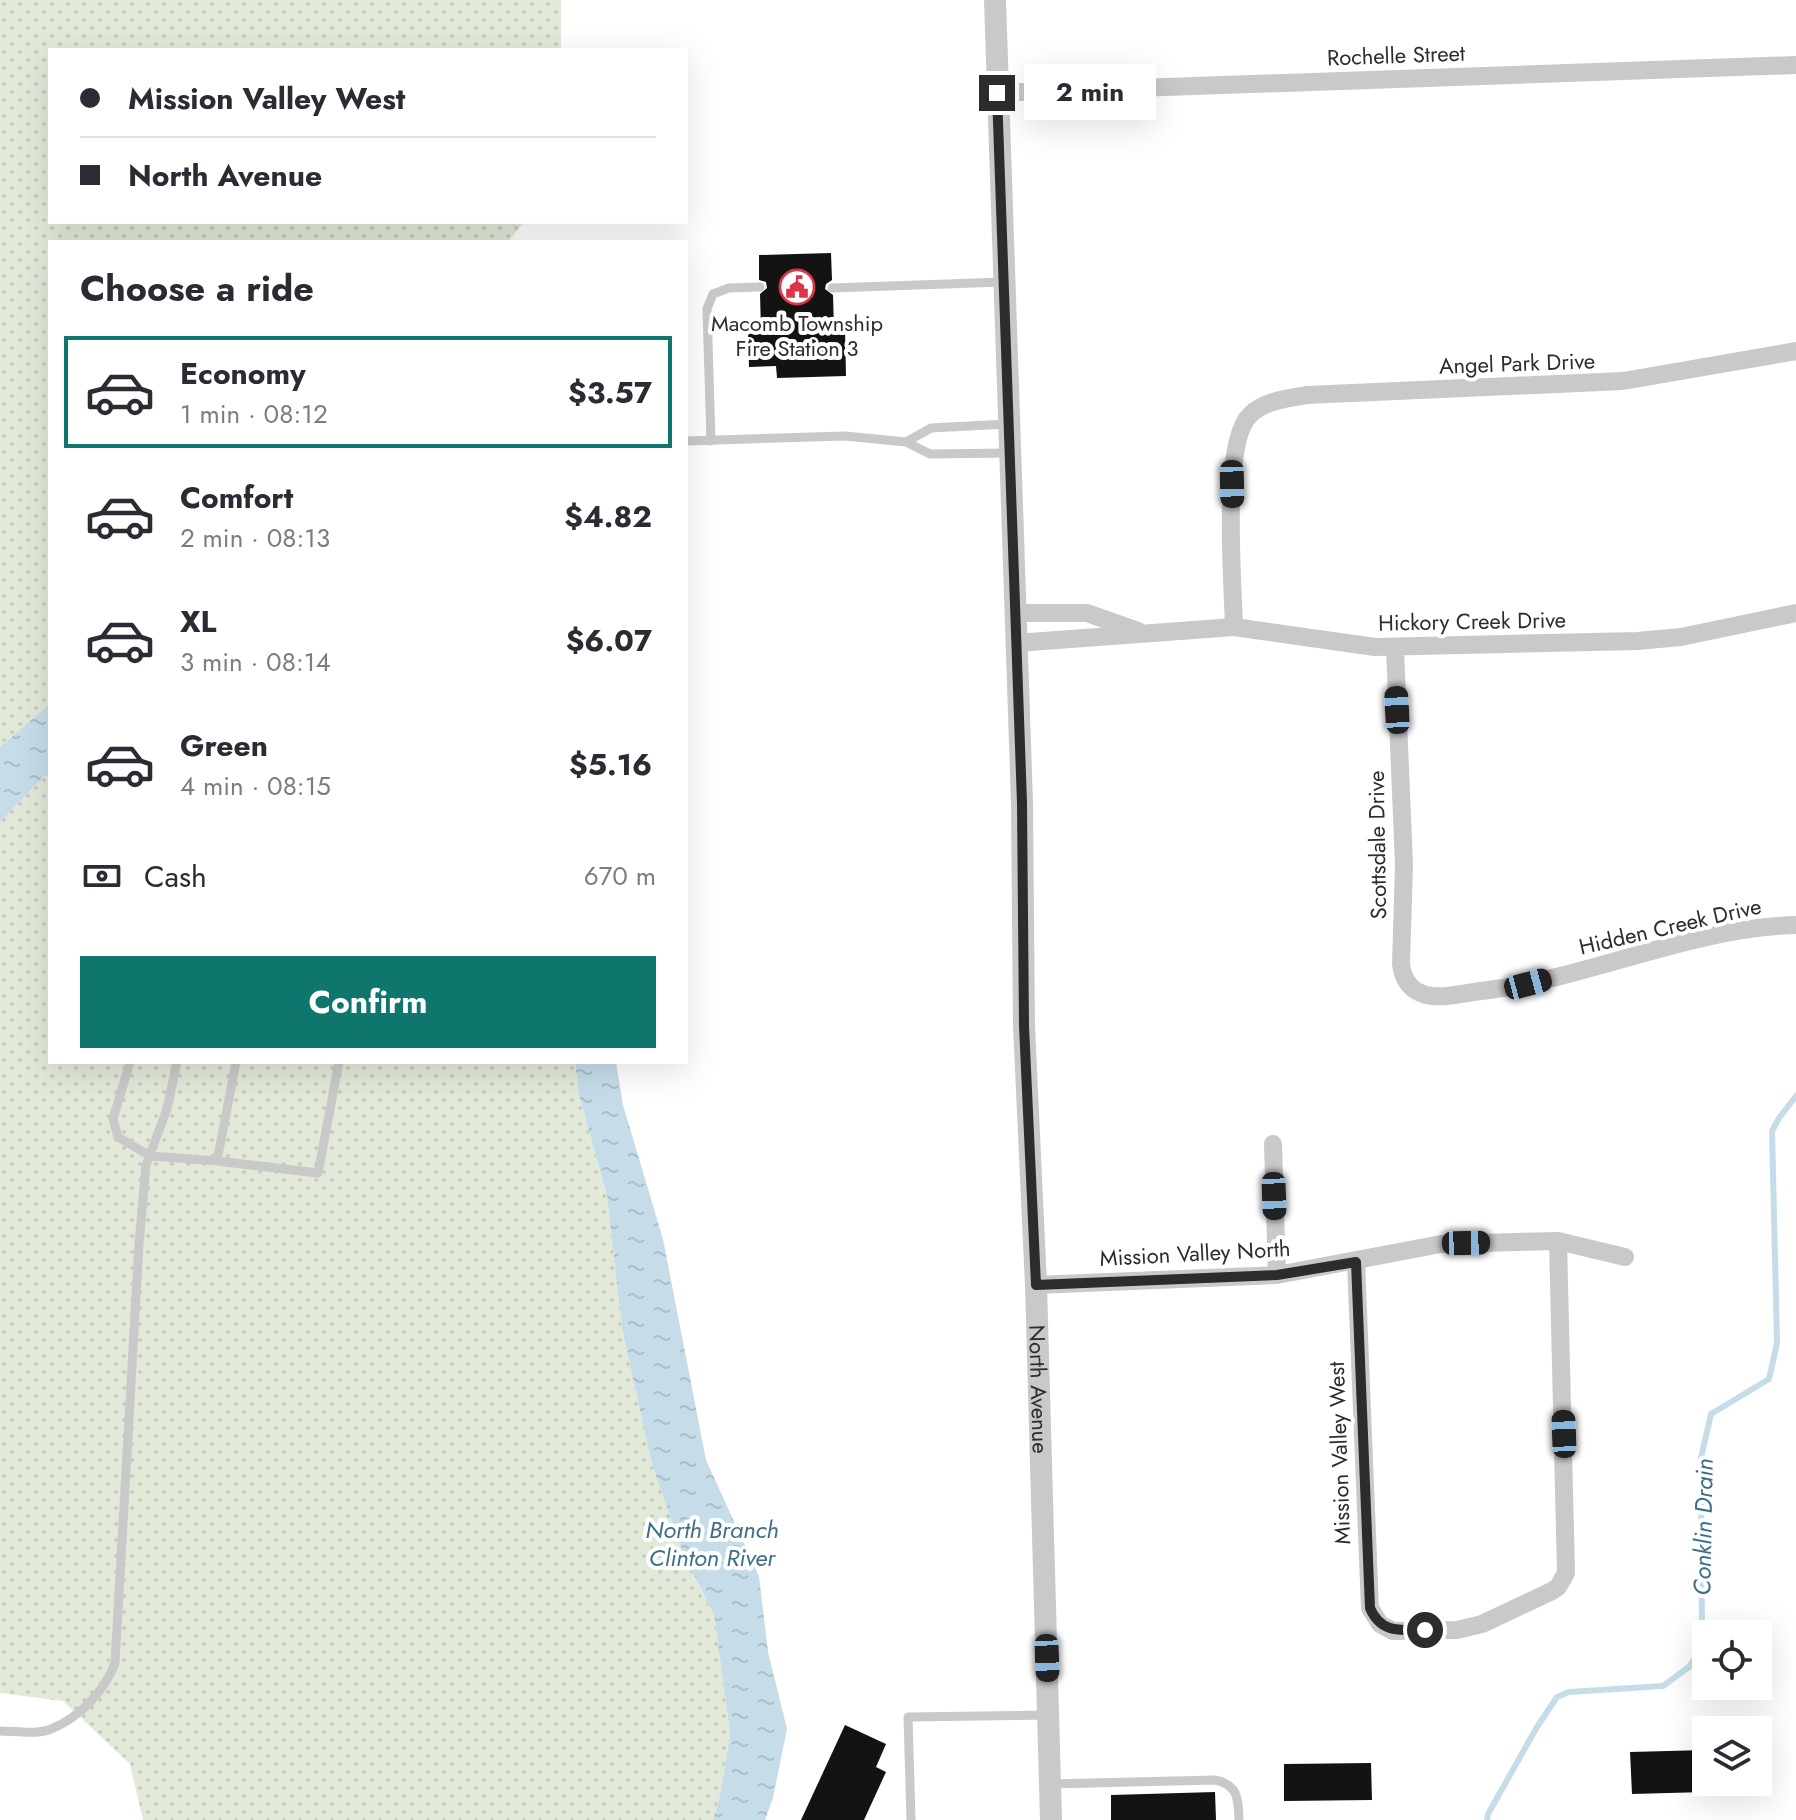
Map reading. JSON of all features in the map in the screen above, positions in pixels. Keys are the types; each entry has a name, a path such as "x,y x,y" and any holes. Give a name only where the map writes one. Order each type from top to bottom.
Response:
{"street":[{"name":"North Avenue","path":"995,0 1022,803 1024,1026 1036,1285 1051,1820"},
{"name":"Rochelle Street","path":"997,93 1796,65"},
{"name":"Angel Park Drive","path":"1234,627 1233,466 1236,440 1250,415 1270,404 1307,395 1614,382 1796,351"},
{"name":"Hickory Creek Drive","path":"1014,613 1087,613 1148,635"},
{"name":"Hickory Creek Drive","path":"1016,643 1234,627 1395,648 1650,640 1681,637 1796,613"},
{"name":"Scottsdale Drive","path":"1395,648 1404,880 1401,964 1406,980 1414,990"},
{"name":"Hidden Creek Drive","path":"1414,990 1436,996 1510,988 1716,935 1796,925"},
{"path":"1273,1144 1277,1275"},
{"name":"Mission Valley North","path":"1036,1285 1277,1275 1356,1262 1423,1245 1558,1241 1625,1257"},
{"name":"Mission Valley West","path":"1356,1262 1369,1600 1375,1619 1393,1631 1475,1627 1558,1587 1566,1573 1558,1241"}],"lane":[{"path":"832,288 1003,282"},
{"path":"711,441 707,309 713,294 729,288 760,287"},
{"path":"906,442 931,428 1008,424"},
{"path":"688,441 845,436 906,442 930,454 1009,453"},
{"path":"129,1064 113,1119 118,1137 150,1156 318,1173 339,1064"},
{"path":"0,1731 49,1730 79,1712 108,1684 115,1663 146,1165 167,1109 177,1064"},
{"path":"217,1161 236,1064"},
{"path":"911,1820 908,1717 1049,1715"},
{"path":"1050,1784 1226,1782 1235,1788 1239,1820"}],"green space":[{"path":"0,0 561,0 561,48 48,48 48,224 522,224 510,240 48,240 48,1064 575,1064 579,1095 607,1196 622,1329 652,1465 683,1553 714,1615 730,1734 713,1820 143,1820 130,1764 63,1701 0,1693"}],"water":[{"path":"48,706 48,775 0,822 0,747"},
{"name":"North Branch Clinton River","path":"575,1064 616,1064 623,1105 663,1239 706,1460 759,1576 768,1652 787,1729 773,1798 765,1820 713,1820 730,1734 714,1615 683,1553 652,1465 622,1329 607,1196 579,1095"}],"building":[{"path":"831,253 832,280 825,289 833,295 834,329 845,329 846,376 777,378 776,366 749,367 748,330 761,330 760,294 767,288 766,282 759,280 759,255"},
{"path":"845,1725 886,1744 876,1767 886,1772 864,1820 801,1820"},
{"path":"1692,1750 1692,1792 1632,1794 1630,1752"},
{"path":"1371,1763 1372,1800 1284,1801 1284,1764"},
{"path":"1215,1792 1216,1820 1111,1820 1111,1795"}],"waterway":[{"name":"Conklin Drain","path":"1487,1820 1537,1727 1557,1697 1569,1692 1663,1686 1689,1667 1702,1648 1701,1458 1711,1414 1769,1379 1777,1343 1772,1131 1796,1096"}],"place":[{"name":"Macomb Township Fire Station 3","path":"797,287"}],"route":[{"path":"997,93 1022,803 1024,1026 1036,1285 1277,1275 1356,1262 1370,1608 1380,1624 1393,1631 1425,1630"}]}
